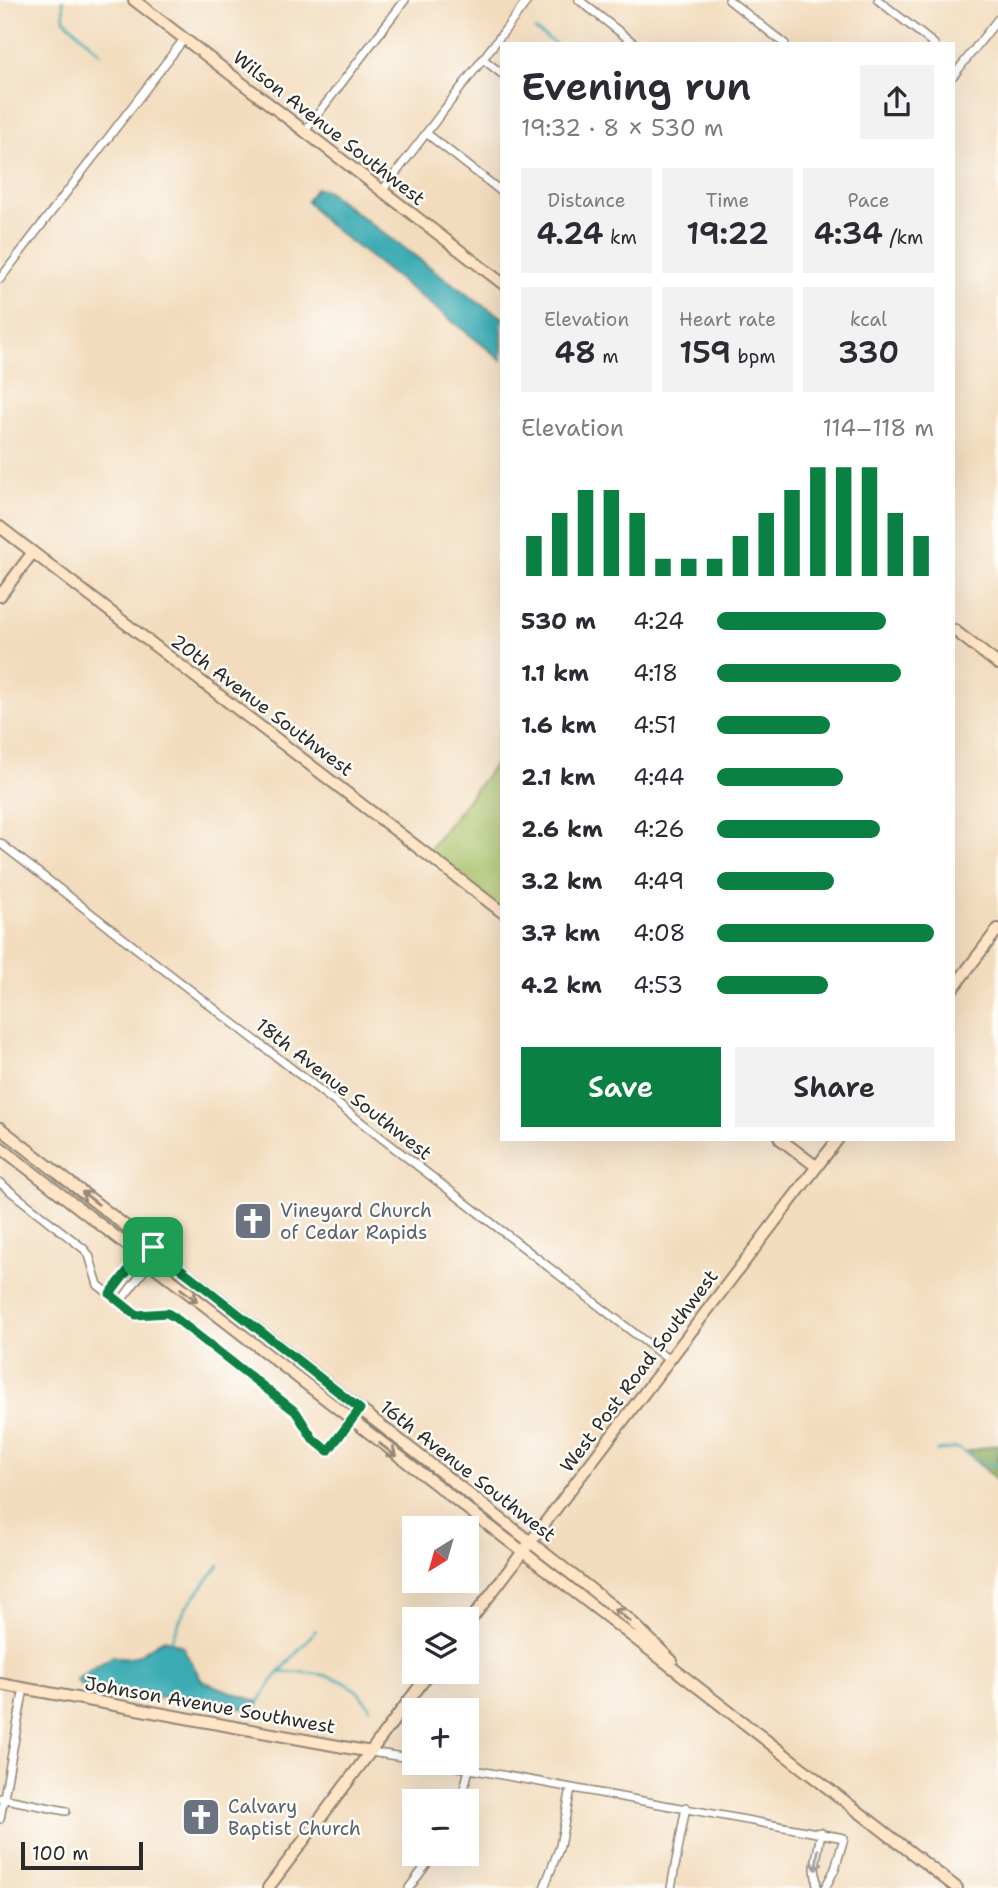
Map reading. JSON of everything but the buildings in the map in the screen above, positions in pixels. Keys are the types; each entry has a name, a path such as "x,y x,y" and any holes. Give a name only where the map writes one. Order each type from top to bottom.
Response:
{"street":[{"name":"Wilson Avenue Southwest","path":"134,0 500,281"},
{"path":"304,131 405,0"},
{"path":"382,191 528,0"},
{"path":"579,0 632,42"},
{"path":"729,0 782,42"},
{"path":"878,0 931,42"},
{"path":"955,74 998,19"},
{"path":"0,279 184,39"},
{"path":"483,59 500,73"},
{"path":"955,61 961,65"},
{"path":"426,133 500,190"},
{"name":"20th Avenue Southwest","path":"0,527 500,910"},
{"path":"0,596 33,552"},
{"path":"955,631 998,664"},
{"name":"18th Avenue Southwest","path":"0,844 669,1360"},
{"path":"955,986 998,929"},
{"name":"16th Avenue Southwest","path":"0,1128 629,1619 707,1696"},
{"path":"783,1141 817,1167"},
{"name":"West Post Road Southwest","path":"479,1609 836,1141"},
{"name":"16th Avenue Southwest","path":"0,1147 957,1888"},
{"path":"0,1183 84,1249 89,1255 98,1285 136,1315 167,1313 174,1317 296,1412 313,1439 328,1451 360,1409"},
{"path":"110,1294 139,1256 153,1247"},
{"path":"120,1302 149,1264 153,1247"},
{"name":"Johnson Avenue Southwest","path":"0,1684 402,1757"},
{"path":"268,1888 421,1684"},
{"path":"0,1819 24,1688"},
{"path":"479,1771 844,1838 835,1869 825,1888"},
{"path":"544,1888 560,1846 571,1788"},
{"path":"2,1798 66,1811"},
{"path":"671,1888 686,1807"},
{"path":"817,1888 815,1867 821,1832"},
{"path":"409,1888 425,1866"}],"green space":[{"path":"500,758 500,910 426,854"},
{"path":"998,1444 998,1481 966,1452"}],"water":[{"path":"316,188 325,190 500,316 500,358 324,221 307,201"},
{"path":"165,1639 182,1646 202,1681 259,1702 256,1710 81,1686 76,1679 113,1656 133,1657"}],"waterway":[{"path":"63,0 64,19 100,53"},
{"path":"535,30 553,42"},
{"path":"937,1451 957,1448 987,1465 998,1464"},
{"path":"171,1641 186,1607 219,1565"},
{"path":"259,1702 273,1680 316,1630"},
{"path":"279,1673 318,1674 343,1681 353,1688 370,1708"}],"place":[{"name":"Vineyard Church of Cedar Rapids","path":"253,1221"},
{"name":"Calvary Baptist Church","path":"201,1817"}],"route":[{"path":"153,1247 360,1409 328,1451 313,1439 296,1412 174,1317 167,1313 136,1315 110,1294 139,1256 153,1247"}]}
